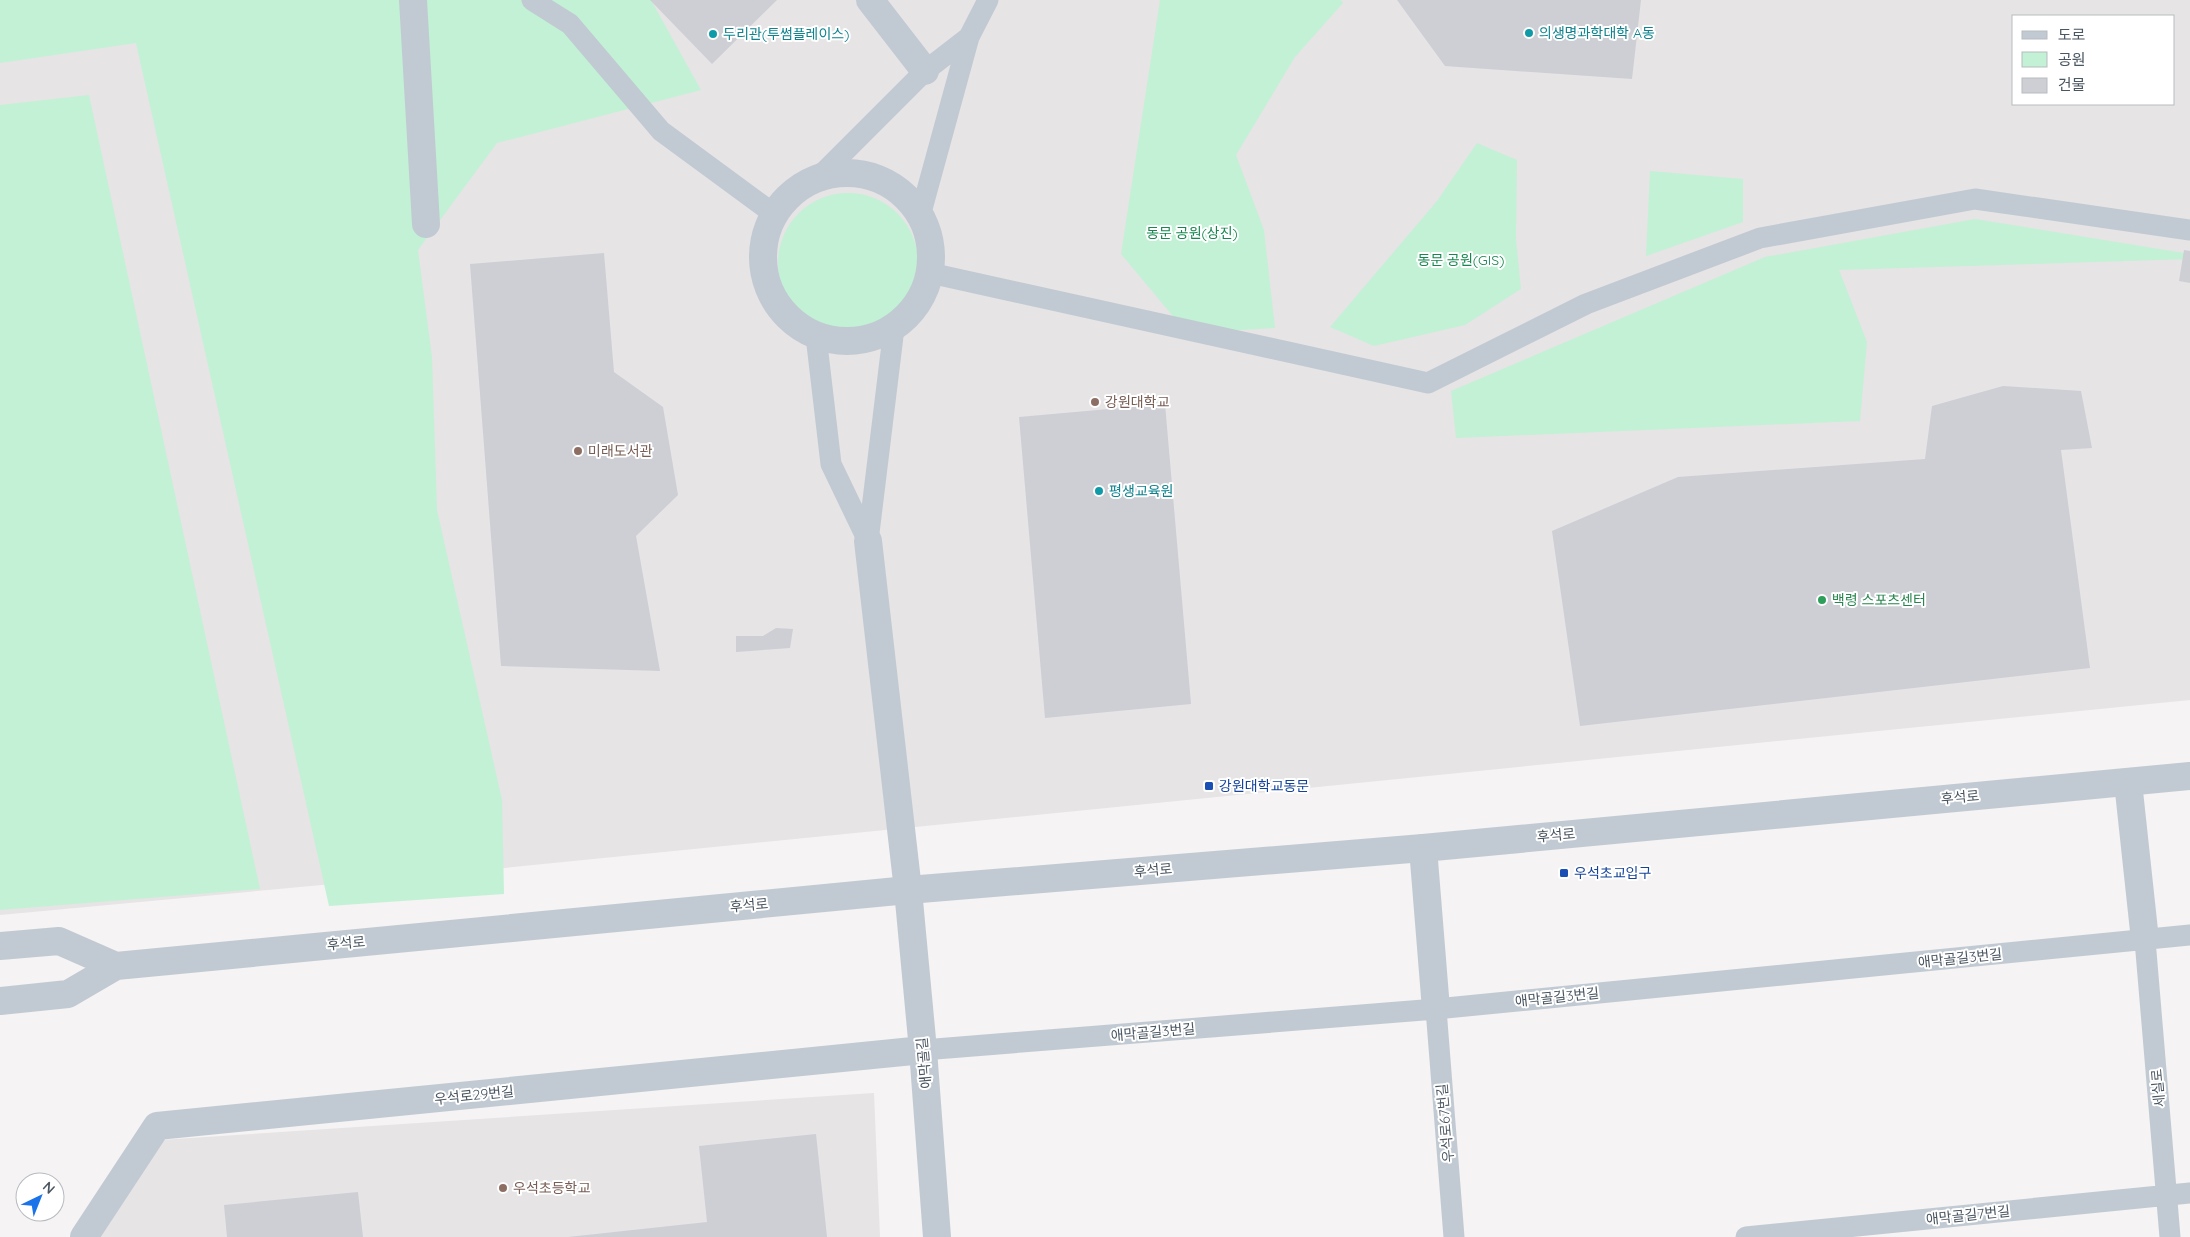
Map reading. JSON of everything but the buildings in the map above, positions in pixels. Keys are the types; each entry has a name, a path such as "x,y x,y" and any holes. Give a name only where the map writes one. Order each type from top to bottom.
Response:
{"street":[{"path":"413,0 426,224"},
{"path":"870,0 925,71"},
{"path":"848,172 876,178 902,193 920,216 930,243 930,273 924,294 911,313 894,328 874,337 845,342 816,336 791,320 773,298 763,270 763,241 774,214 793,191 819,177 848,172"},
{"name":"애막골길","path":"868,541 908,890 923,1050 937,1237"},
{"name":"후석로","path":"0,1001 68,994 116,966 908,890 1422,848 2190,776"},
{"path":"2128,782 2145,940"},
{"path":"1422,848 1436,1009"},
{"path":"0,946 59,940 116,966"},
{"name":"우석로29번길","path":"84,1237 157,1126 923,1050"}],"lane":[{"path":"532,0 570,24 661,131 774,214"},
{"path":"920,216 969,38 988,0"},
{"path":"819,177 925,71 969,38"},
{"path":"930,273 1428,383 1586,304 1760,238 1976,199 2190,230"},
{"path":"868,541 894,328"},
{"path":"816,336 831,464 868,541"},
{"name":"애막골길3번길","path":"923,1050 1436,1009 2190,935"},
{"name":"세실로","path":"2145,940 2170,1237"},
{"name":"우석로67번길","path":"1436,1009 1454,1237"},
{"name":"애막골길7번길","path":"1746,1237 2190,1193"}],"shaded area":[{"name":"강원대학교","path":"0,0 2190,0 2190,700 494,869 0,915"},
{"name":"우석초등학교","path":"874,1093 880,1237 96,1237 160,1140"}],"green space":[{"path":"0,0 651,0 701,90 497,143 418,250 432,357 437,510 502,800 504,894 329,906 136,43 0,63"},
{"name":"동문 공원(상진)","path":"1160,0 1341,0 1343,3 1295,57 1236,155 1264,230 1275,328 1187,333 1121,254"},
{"path":"89,95 260,889 0,910 0,105"},
{"name":"동문 공원(GIS)","path":"1477,143 1517,160 1516,239 1521,289 1465,325 1374,346 1330,327 1437,201"},
{"path":"1650,171 1743,179 1743,222 1646,256"},
{"path":"848,193 862,194 875,198 897,214 913,236 917,249 917,277 913,290 897,312 875,328 862,332 848,333 834,332 821,328 799,312 783,290 779,277 778,263 779,249 783,236 799,214 821,198 834,194"},
{"path":"1975,219 2190,254 2190,259 1839,270 1867,342 1860,421 1456,438 1451,391 1765,257"}],"place":[{"name":"의생명과학대학 A동","path":"1529,33"},
{"name":"두리관(투썸플레이스)","path":"713,34"},
{"name":"강원대학교","path":"1095,402"},
{"name":"미래도서관","path":"578,451"},
{"name":"평생교육원","path":"1099,491"},
{"name":"백령 스포츠센터","path":"1822,600"},
{"name":"강원대학교동문","path":"1209,786"},
{"name":"우석초교입구","path":"1564,873"},
{"name":"우석초등학교","path":"503,1188"}]}
